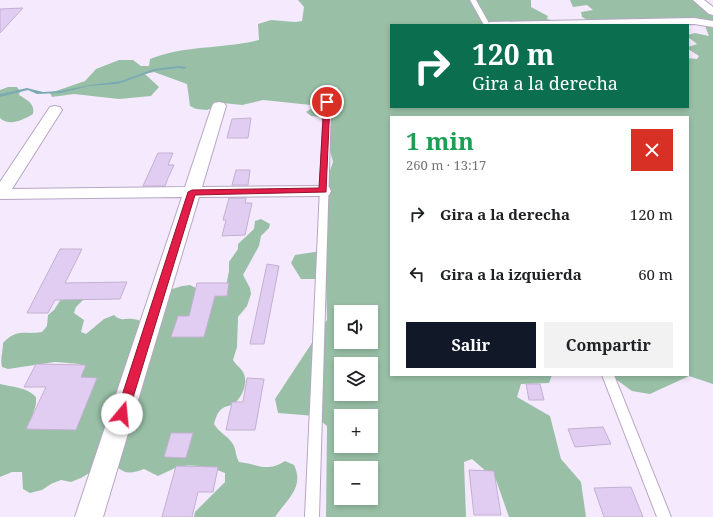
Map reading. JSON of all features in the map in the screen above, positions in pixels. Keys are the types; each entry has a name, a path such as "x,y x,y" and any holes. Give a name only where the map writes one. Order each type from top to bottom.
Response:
{"street":[{"path":"698,0 713,12"},
{"path":"541,24 694,21 713,24"},
{"path":"90,517 219,106"},
{"path":"0,194 55,110"},
{"path":"0,194 323,191"}],"lane":[{"path":"473,0 486,24"},
{"path":"312,517 327,102"},
{"path":"608,376 664,517"}],"shaded area":[{"path":"298,0 531,0 531,7 548,16 547,19 569,24 390,24 390,108 689,108 689,58 697,59 699,56 689,50 689,47 697,44 689,38 689,35 695,33 709,36 705,26 713,26 713,384 689,376 689,116 390,116 390,376 552,376 549,383 521,384 517,397 550,416 561,459 581,482 586,517 509,517 496,480 472,459 464,462 466,517 326,517 327,426 315,416 278,413 275,399 327,320 326,287 317,279 301,279 291,263 295,255 321,251 323,190 333,162 321,117 311,116 306,112 312,108 332,106 338,88 331,85 321,86 318,101 311,105 263,100 242,105 223,103 207,110 196,109 190,106 187,84 154,72 145,74 159,87 151,96 119,99 74,94 52,97 50,93 85,81 96,69 119,60 133,60 141,66 149,66 150,59 176,51 232,45 259,40 258,24 271,20 295,22 302,21 304,7"},
{"path":"570,0 703,0 713,6 713,23 593,23 582,17 581,12 593,10 587,5 573,7"},
{"path":"179,66 187,67 185,69 178,68 154,71 118,84 89,86 61,93 37,94 28,90 0,97 0,94 27,88 43,92 60,91 90,85 121,81 154,69"},
{"path":"8,87 17,87 20,91 19,95 32,104 33,114 16,122 4,121 0,118 0,90"},
{"path":"261,219 270,224 269,228 261,236 259,246 243,275 250,288 251,294 247,306 238,317 237,347 233,360 245,376 244,390 236,402 219,411 214,424 234,446 239,462 262,467 278,465 285,461 294,465 297,473 296,487 275,517 194,517 195,512 225,482 225,473 202,466 189,465 178,467 158,476 144,469 136,472 127,472 120,470 117,467 91,472 71,482 61,480 42,490 30,493 23,489 22,472 12,472 0,477 0,384 24,389 36,397 36,404 31,420 77,370 80,364 55,362 8,369 2,367 1,358 3,343 8,338 21,333 42,332 47,326 48,315 54,310 61,299 87,296 76,307 74,313 84,320 81,332 86,334 104,319 114,315 121,319 135,319 146,323 169,290 182,286 190,285 211,296 219,296 226,286 229,262 238,249 238,244 254,229 255,221"},
{"path":"611,376 689,376 650,394 632,391"}],"building":[{"path":"23,8 0,33 0,9"},
{"path":"251,118 248,138 227,138 232,119"},
{"path":"158,153 173,153 168,165 174,165 165,186 143,186"},
{"path":"236,170 250,170 248,185 232,185"},
{"path":"229,198 246,198 245,203 252,203 245,235 222,236 226,220 223,220"},
{"path":"60,249 82,249 65,283 127,282 120,299 55,300 48,313 27,313"},
{"path":"267,264 279,266 264,344 250,344"},
{"path":"197,283 229,283 227,296 215,296 204,337 171,337 178,316 189,316"},
{"path":"36,364 86,365 81,377 97,378 76,430 26,429 46,387 24,387"},
{"path":"247,378 264,379 255,430 226,430 232,402 243,402"},
{"path":"526,384 540,384 544,400 529,400"},
{"path":"603,427 611,444 575,447 568,429"},
{"path":"171,433 193,433 186,458 164,457"},
{"path":"176,466 218,467 213,492 198,492 192,517 162,517"},
{"path":"469,470 494,471 501,515 474,515"},
{"path":"631,487 643,517 604,517 594,488"}],"route":[{"path":"122,414 192,192 323,191 327,102"}]}
